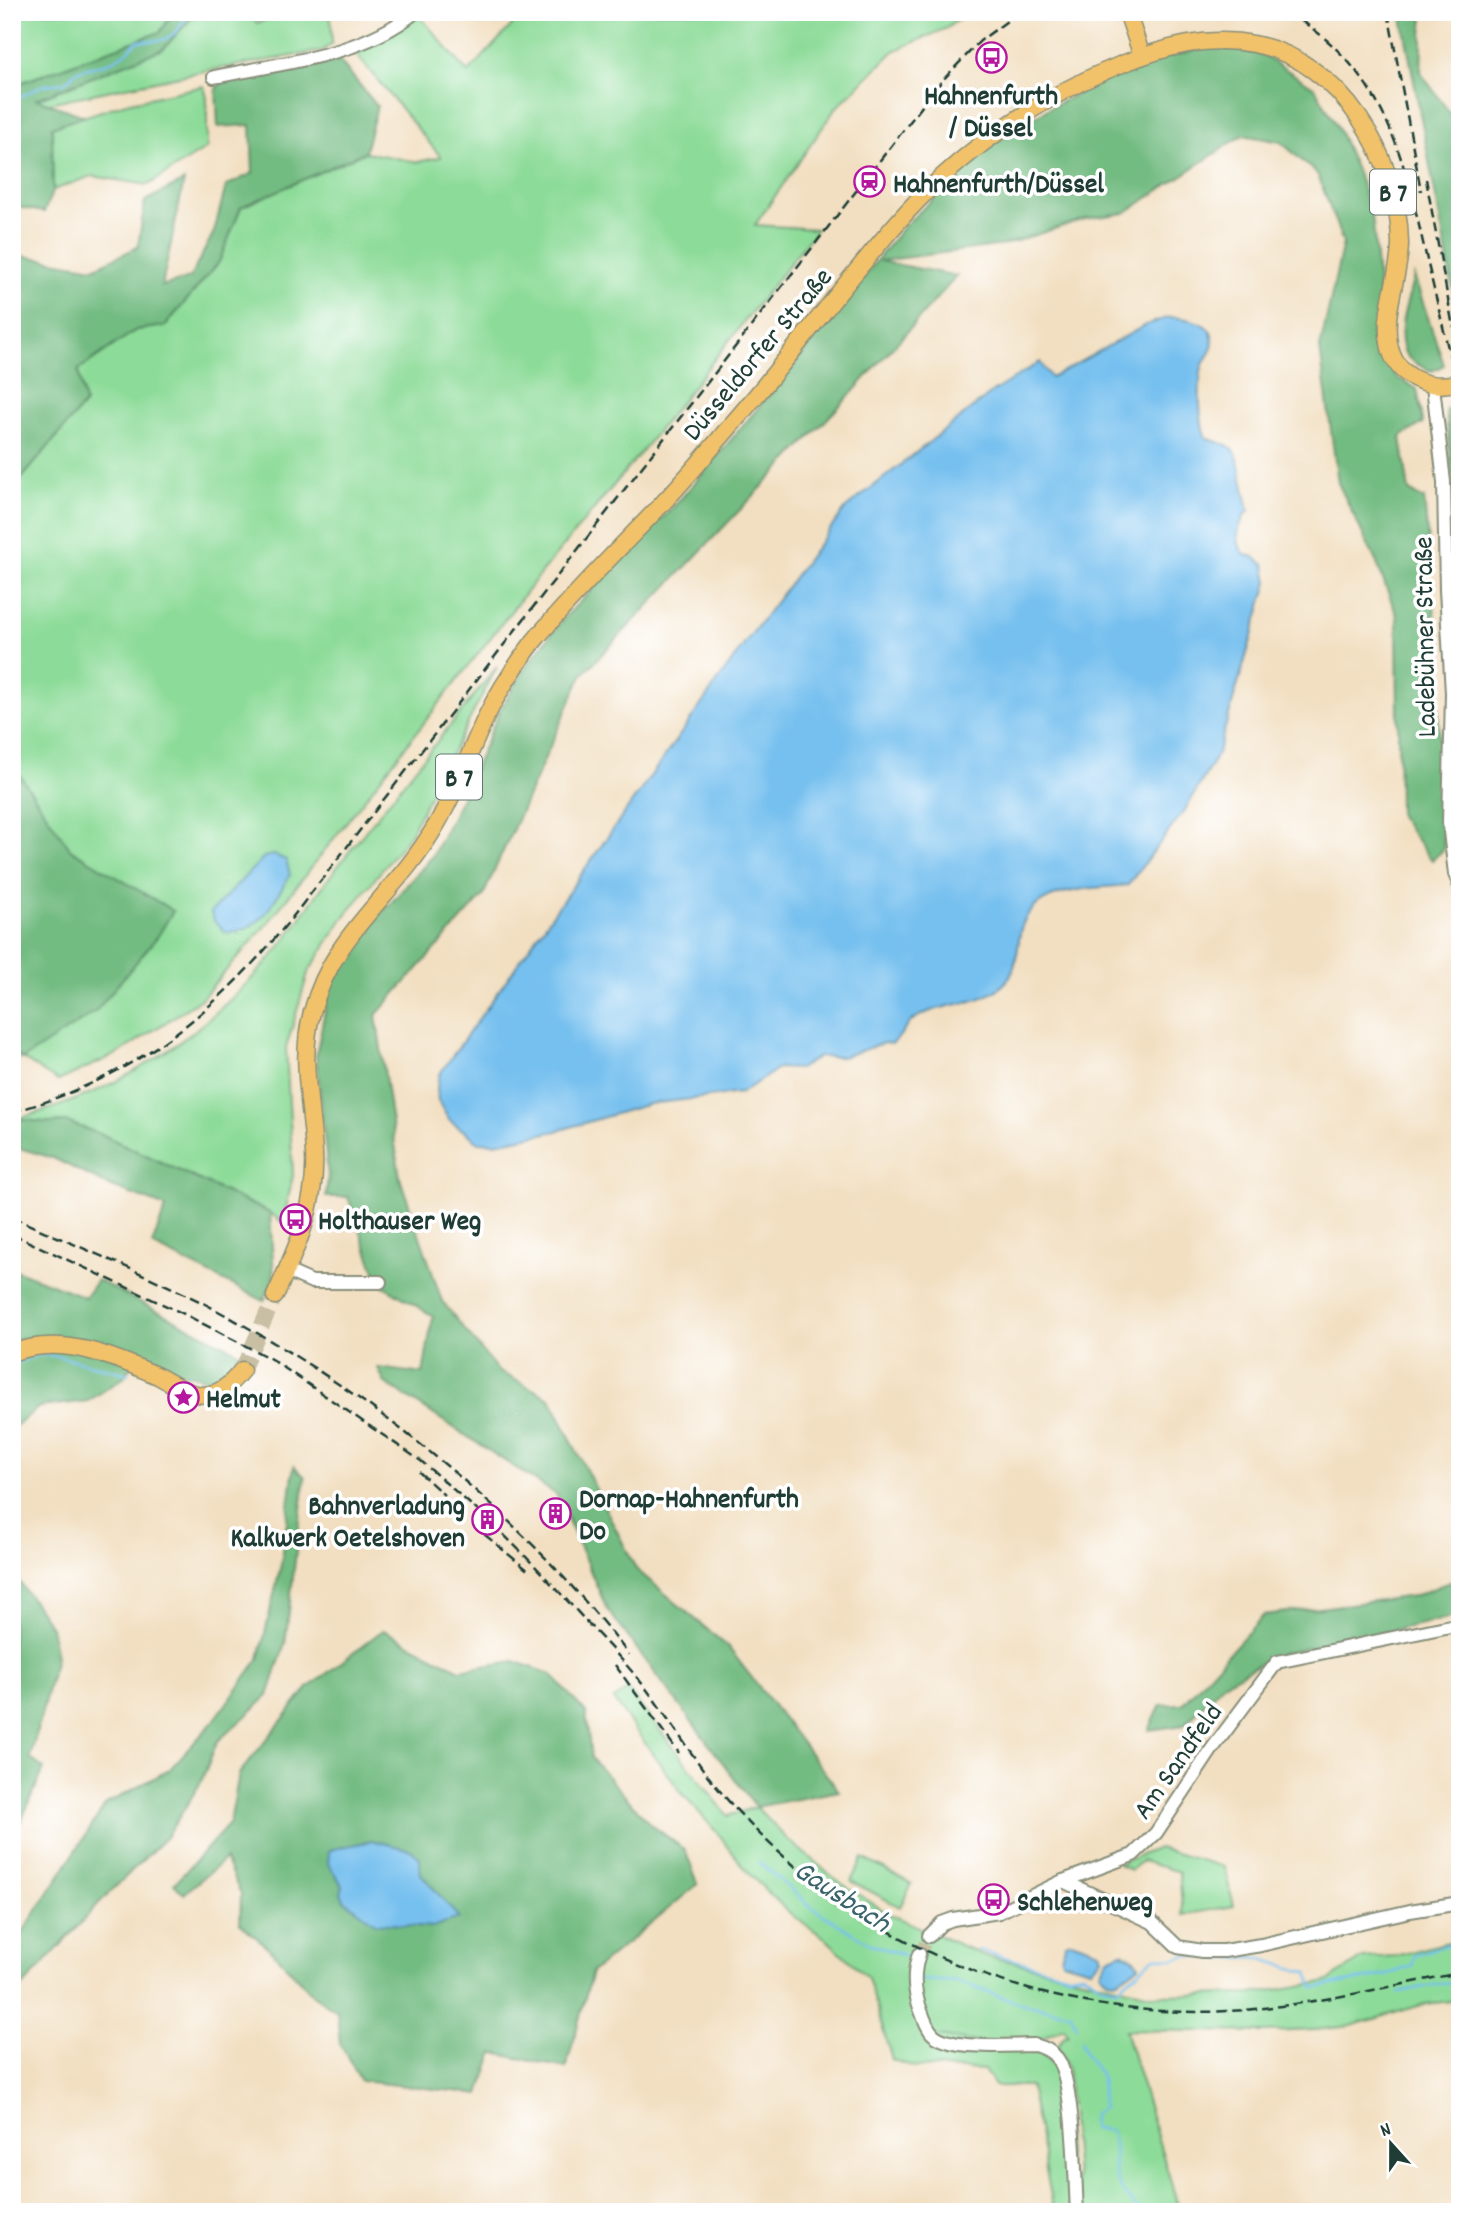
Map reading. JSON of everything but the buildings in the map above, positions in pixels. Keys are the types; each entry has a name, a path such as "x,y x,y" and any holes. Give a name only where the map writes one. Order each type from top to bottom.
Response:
{"main road":[{"path":"1127,12 1142,56"},
{"name":"Düsseldorfer Straße","path":"275,1296 310,1212 314,1174 305,1056 309,1024 320,987 348,936 400,877 434,830 487,714 516,664 553,617 667,498 770,380 897,223 941,179 1016,120 1080,82 1175,45 1202,41 1256,44 1275,49 1301,63 1324,79 1349,103 1388,173 1397,212 1400,243 1388,326 1391,351 1403,371 1433,386"},
{"path":"1433,386 1460,382"},
{"path":"12,1353 42,1345 83,1350 116,1358 198,1394 215,1393 231,1385 242,1370"}],"street":[{"path":"214,77 337,52 397,26 415,12"},
{"name":"Ladebühner Straße","path":"1433,386 1444,482 1452,693 1449,823 1455,874 1460,886"},
{"path":"287,1271 313,1282 380,1282"},
{"name":"Am Sandfeld","path":"929,1936 934,1929 953,1919 999,1912 1063,1881 1133,1855 1156,1833 1212,1749 1277,1662 1460,1624"},
{"path":"1063,1881 1152,1922 1178,1947 1202,1951 1224,1951 1261,1945 1410,1910 1460,1903"},
{"path":"919,1954 914,1977 915,1991 927,2026 933,2034 954,2044 1044,2047 1058,2060 1068,2087 1077,2212"}],"green space":[{"path":"12,12 174,12 160,32 12,86"},
{"path":"174,12 197,12 163,49 36,99 84,116 52,127 53,190 44,212 12,206 12,86 160,32"},
{"path":"197,12 247,12 257,23 275,16 331,17 332,44 322,51 199,72 49,103 35,100 163,49"},
{"path":"524,12 968,12 947,28 894,51 836,108 755,225 817,229 643,450 541,573 267,924 201,999 119,1053 58,1081 23,1059 173,911 70,849 12,767 12,490 85,403 78,370 136,330 165,326 219,262 241,207 365,152 417,162 441,157 355,53 419,15 468,73"},
{"path":"1401,12 1423,12 1421,73 1460,127 1460,326"},
{"path":"1216,45 1263,55 1315,88 1338,128 1361,182 1373,223 1380,306 1380,348 1396,377 1417,389 1423,423 1401,437 1409,491 1424,499 1431,573 1420,583 1422,595 1434,603 1444,849 1432,860 1399,816 1397,616 1376,561 1338,483 1320,348 1343,243 1318,175 1281,142 1243,135 1125,213 1085,219 1004,245 879,261 957,276 851,394 582,675 483,896 376,1015 400,1178 442,1301 498,1371 550,1398 636,1569 728,1647 839,1791 756,1807 607,1609 557,1495 384,1382 378,1368 423,1374 433,1316 379,1283 348,1197 326,1197 328,1175 316,1055 330,986 372,924 432,857 464,793 500,710 527,665 563,619 678,502 780,382 903,227 991,145 1051,107 1134,65"},
{"path":"338,59 377,106 365,152 241,207 219,262 165,326 136,330 78,370 85,403 12,490 12,254 94,268 138,247 145,201 184,181 162,286 190,278 214,232 226,186 253,173 251,125 218,127 216,88 224,81"},
{"path":"204,86 207,98 207,148 148,185 92,176 53,190 52,127 126,103"},
{"path":"1414,276 1444,365 1432,371 1410,359 1402,344 1402,324"},
{"path":"1455,407 1460,431 1460,679 1453,483 1446,409"},
{"path":"497,667 408,837 342,920 308,973 286,1048 293,1175 283,1223 270,1213 105,1136 67,1122 17,1119 70,1102 131,1073 181,1041 227,1003 278,949 338,866"},
{"path":"12,767 70,849 173,911 158,936 96,1011 23,1059 12,1051"},
{"path":"12,1051 23,1059 12,1059"},
{"path":"17,1119 67,1122 105,1136 270,1213 274,1279 264,1301 152,1245 166,1207 112,1187 53,1158 12,1146 12,1133"},
{"path":"12,1269 85,1297 97,1280 240,1353 213,1380 179,1372 140,1353 123,1378 88,1401 39,1407 12,1429"},
{"path":"294,1466 305,1477 285,1644 268,1696 217,1742 201,1782 167,1836 98,1904 12,1999 12,1949 106,1804 169,1770 213,1722 259,1659 282,1560"},
{"path":"1460,1578 1460,1616 1280,1654 1225,1682 1184,1725 1149,1730 1161,1705 1182,1704 1264,1615 1414,1596"},
{"path":"18,1580 51,1627 56,1658 30,1758 44,1769 12,1841 12,1581"},
{"path":"383,1630 460,1670 514,1661 551,1674 586,1713 591,1758 649,1823 685,1850 698,1884 592,1972 566,2068 493,2053 480,2094 361,2081 340,2044 337,2011 314,1996 273,1952 240,1923 241,1894 225,1859 184,1894 174,1884 230,1823 239,1774 308,1688"},
{"path":"628,1690 728,1816 756,1807 786,1838 838,1881 889,1914 983,1955 1155,1995 1251,1994 1329,1981 1363,1958 1395,1956 1460,1939 1460,2000 1425,2004 1351,2026 1315,2030 1125,2030 1180,2212 1079,2212 1067,2067 1057,2047 1063,2037 1068,2035 1064,2028 1036,2041 977,2042 926,2034 1040,2052 1059,2069 1063,2084 1071,2212 1054,2212 1030,2086 994,2086 984,2070 915,2067 892,2060 868,1978 825,1938 792,1915 751,1876 681,1792 613,1699"},
{"path":"1158,1848 1224,1867 1234,1906 1183,1915 1179,1872 1142,1861 1131,1870 1118,1864"},
{"path":"863,1858 912,1884 900,1907 851,1881"}],"water":[{"path":"1169,317 1184,318 1206,326 1213,338 1212,347 1202,367 1200,383 1204,431 1206,438 1228,446 1237,456 1249,510 1238,532 1239,544 1245,555 1252,556 1265,565 1268,582 1217,755 1185,810 1128,885 1077,890 1045,900 1033,909 1023,922 1015,964 1003,985 982,998 924,1014 910,1022 892,1044 884,1043 842,1057 819,1057 799,1069 779,1068 741,1093 649,1104 557,1131 495,1143 479,1142 449,1120 438,1101 439,1075 745,643 846,508 994,391 1040,362 1051,378 1146,325"},
{"path":"274,855 286,860 290,875 272,905 259,921 240,931 227,933 214,921 211,912 264,857"},
{"path":"371,1840 411,1850 420,1858 420,1873 459,1918 432,1927 375,1923 344,1900 341,1893 343,1886 328,1864 329,1851"},
{"path":"1071,1941 1100,1951 1102,1957 1091,1969 1062,1961 1066,1943"},
{"path":"1122,1952 1135,1959 1139,1965 1114,1981 1104,1978 1100,1972 1108,1958"}],"waterway":[{"path":"12,101 43,85 64,83 77,71 108,63 126,53 137,41 156,41 169,37 179,29 189,12"},
{"name":"Gausbach","path":"12,1364 38,1355 58,1356 128,1374"},
{"name":"Gausbach","path":"759,1862 814,1909 870,1944 907,1956"},
{"name":"Gausbach","path":"979,1950 1069,1975 1083,1973 1103,1986 1118,1988 1155,1957 1255,1957 1308,1973 1314,1988 1385,1975 1413,1966 1414,1955 1460,1941"},
{"path":"921,1980 958,1982 1026,2005 1071,2013 1076,2026"},
{"path":"1399,1992 1460,1980"},
{"path":"1081,2041 1085,2053 1101,2076 1103,2107 1093,2114 1092,2123 1094,2128 1111,2131 1118,2182 1128,2199 1142,2212"}],"tunnel":[{"path":"242,1370 275,1296"},
{"path":"919,1954 929,1936"}],"railway":[{"path":"12,1112 56,1098 133,1062 200,1014 262,954 940,83 980,41 1019,12"},
{"path":"1288,12 1321,36 1348,61 1369,89 1386,120 1409,186 1460,401"},
{"path":"1388,12 1421,191"},
{"path":"1426,179 1453,327"},
{"path":"12,1217 205,1304 265,1338 381,1414 489,1502 585,1602 629,1655"},
{"path":"12,1234 186,1315 271,1359 421,1461 478,1511"},
{"path":"419,1472 444,1495"},
{"path":"473,1525 530,1572"},
{"path":"503,1534 632,1671 721,1792 784,1857 840,1901 901,1938 965,1968 1032,1990 1101,2005 1172,2011 1271,2007 1460,1973"},
{"path":"615,1665 679,1753"}],"place":[{"name":"Hahnenfurth / Düssel","path":"991,57"},
{"name":"Hahnenfurth/Düssel","path":"870,182"},
{"name":"Holthauser Weg","path":"295,1219"},
{"name":"Helmut","path":"183,1397"},
{"name":"Dornap-Hahnenfurth Do","path":"556,1513"},
{"name":"Bahnverladung Kalkwerk Oetelshoven","path":"488,1520"},
{"name":"Schlehenweg","path":"994,1900"}]}
